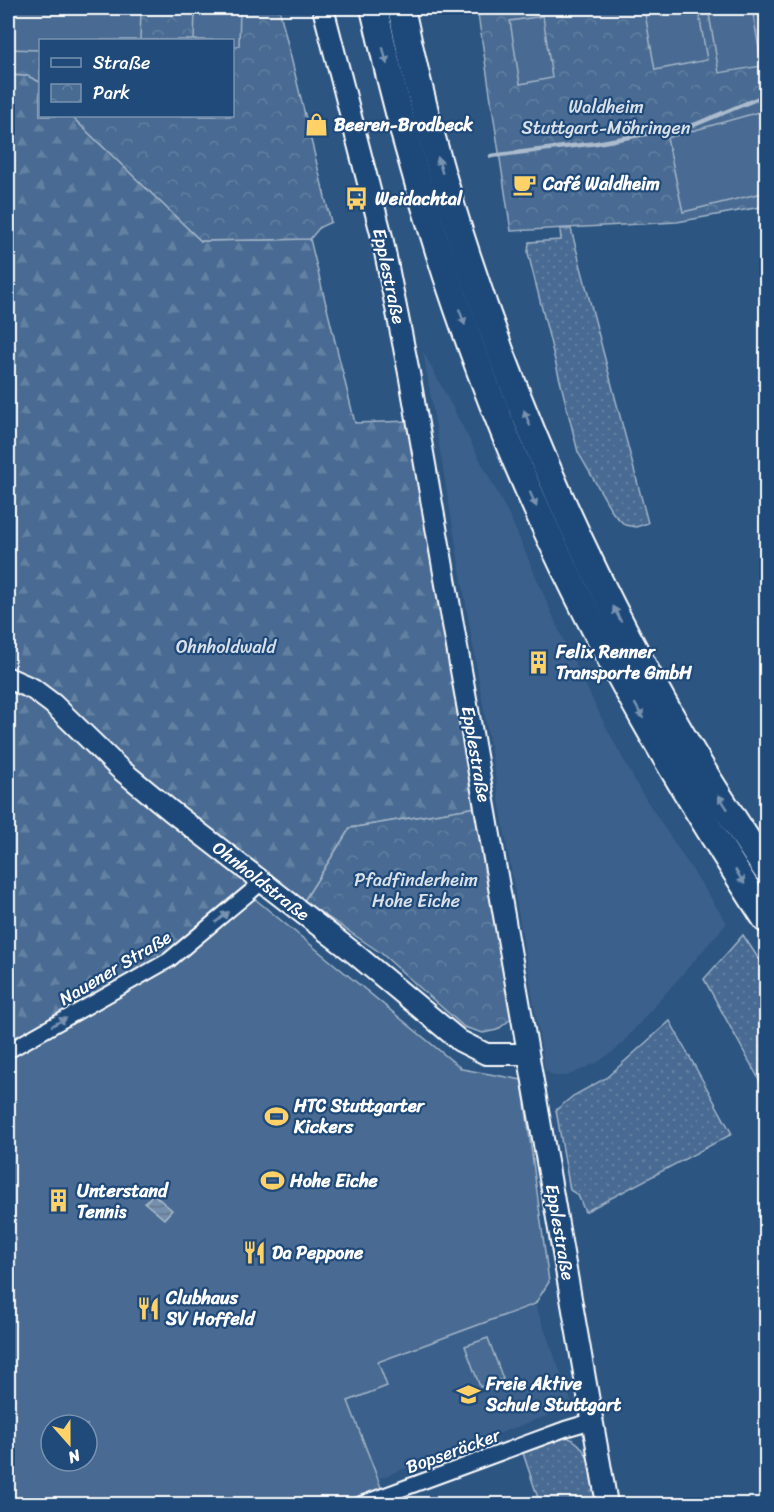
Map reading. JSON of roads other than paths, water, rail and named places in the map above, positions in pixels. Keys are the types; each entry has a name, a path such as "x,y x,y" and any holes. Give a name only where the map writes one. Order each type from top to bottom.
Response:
{"highway":[{"path":"374,8 430,224 506,435 562,564 678,780 766,919"},
{"path":"401,8 419,86 457,221 531,428 577,534 615,611 700,766 766,869"}],"main road":[{"name":"Epplestraße","path":"323,8 382,237 410,373 607,1504"},
{"name":"Ohnholdstraße","path":"8,678 33,689 52,704 120,769 261,883 354,953 460,1041 486,1054 528,1054"}],"street":[{"name":"Nauener Straße","path":"8,1051 169,960 261,883"},
{"name":"Bopseräcker","path":"361,1504 592,1421"}],"waterway":[{"path":"491,156 597,143 694,125 766,95"}],"place":[{"name":"Beeren-Brodbeck","path":"316,125"},
{"name":"Café Waldheim","path":"525,184"},
{"name":"Weidachtal","path":"357,199"},
{"name":"Felix Renner Transporte GmbH","path":"538,662"},
{"name":"HTC Stuttgarter Kickers","path":"276,1116"},
{"name":"Hohe Eiche","path":"272,1181"},
{"name":"Unterstand Tennis","path":"59,1201"},
{"name":"Da Peppone","path":"254,1253"},
{"name":"Clubhaus SV Hoffeld","path":"148,1308"},
{"name":"Freie Aktive Schule Stuttgart","path":"468,1394"}],"park label":[{"name":"Waldheim Stuttgart-Möhringen","path":"606,117"},
{"name":"Ohnholdwald","path":"226,647"},
{"name":"Pfadfinderheim Hohe Eiche","path":"416,890"}]}
